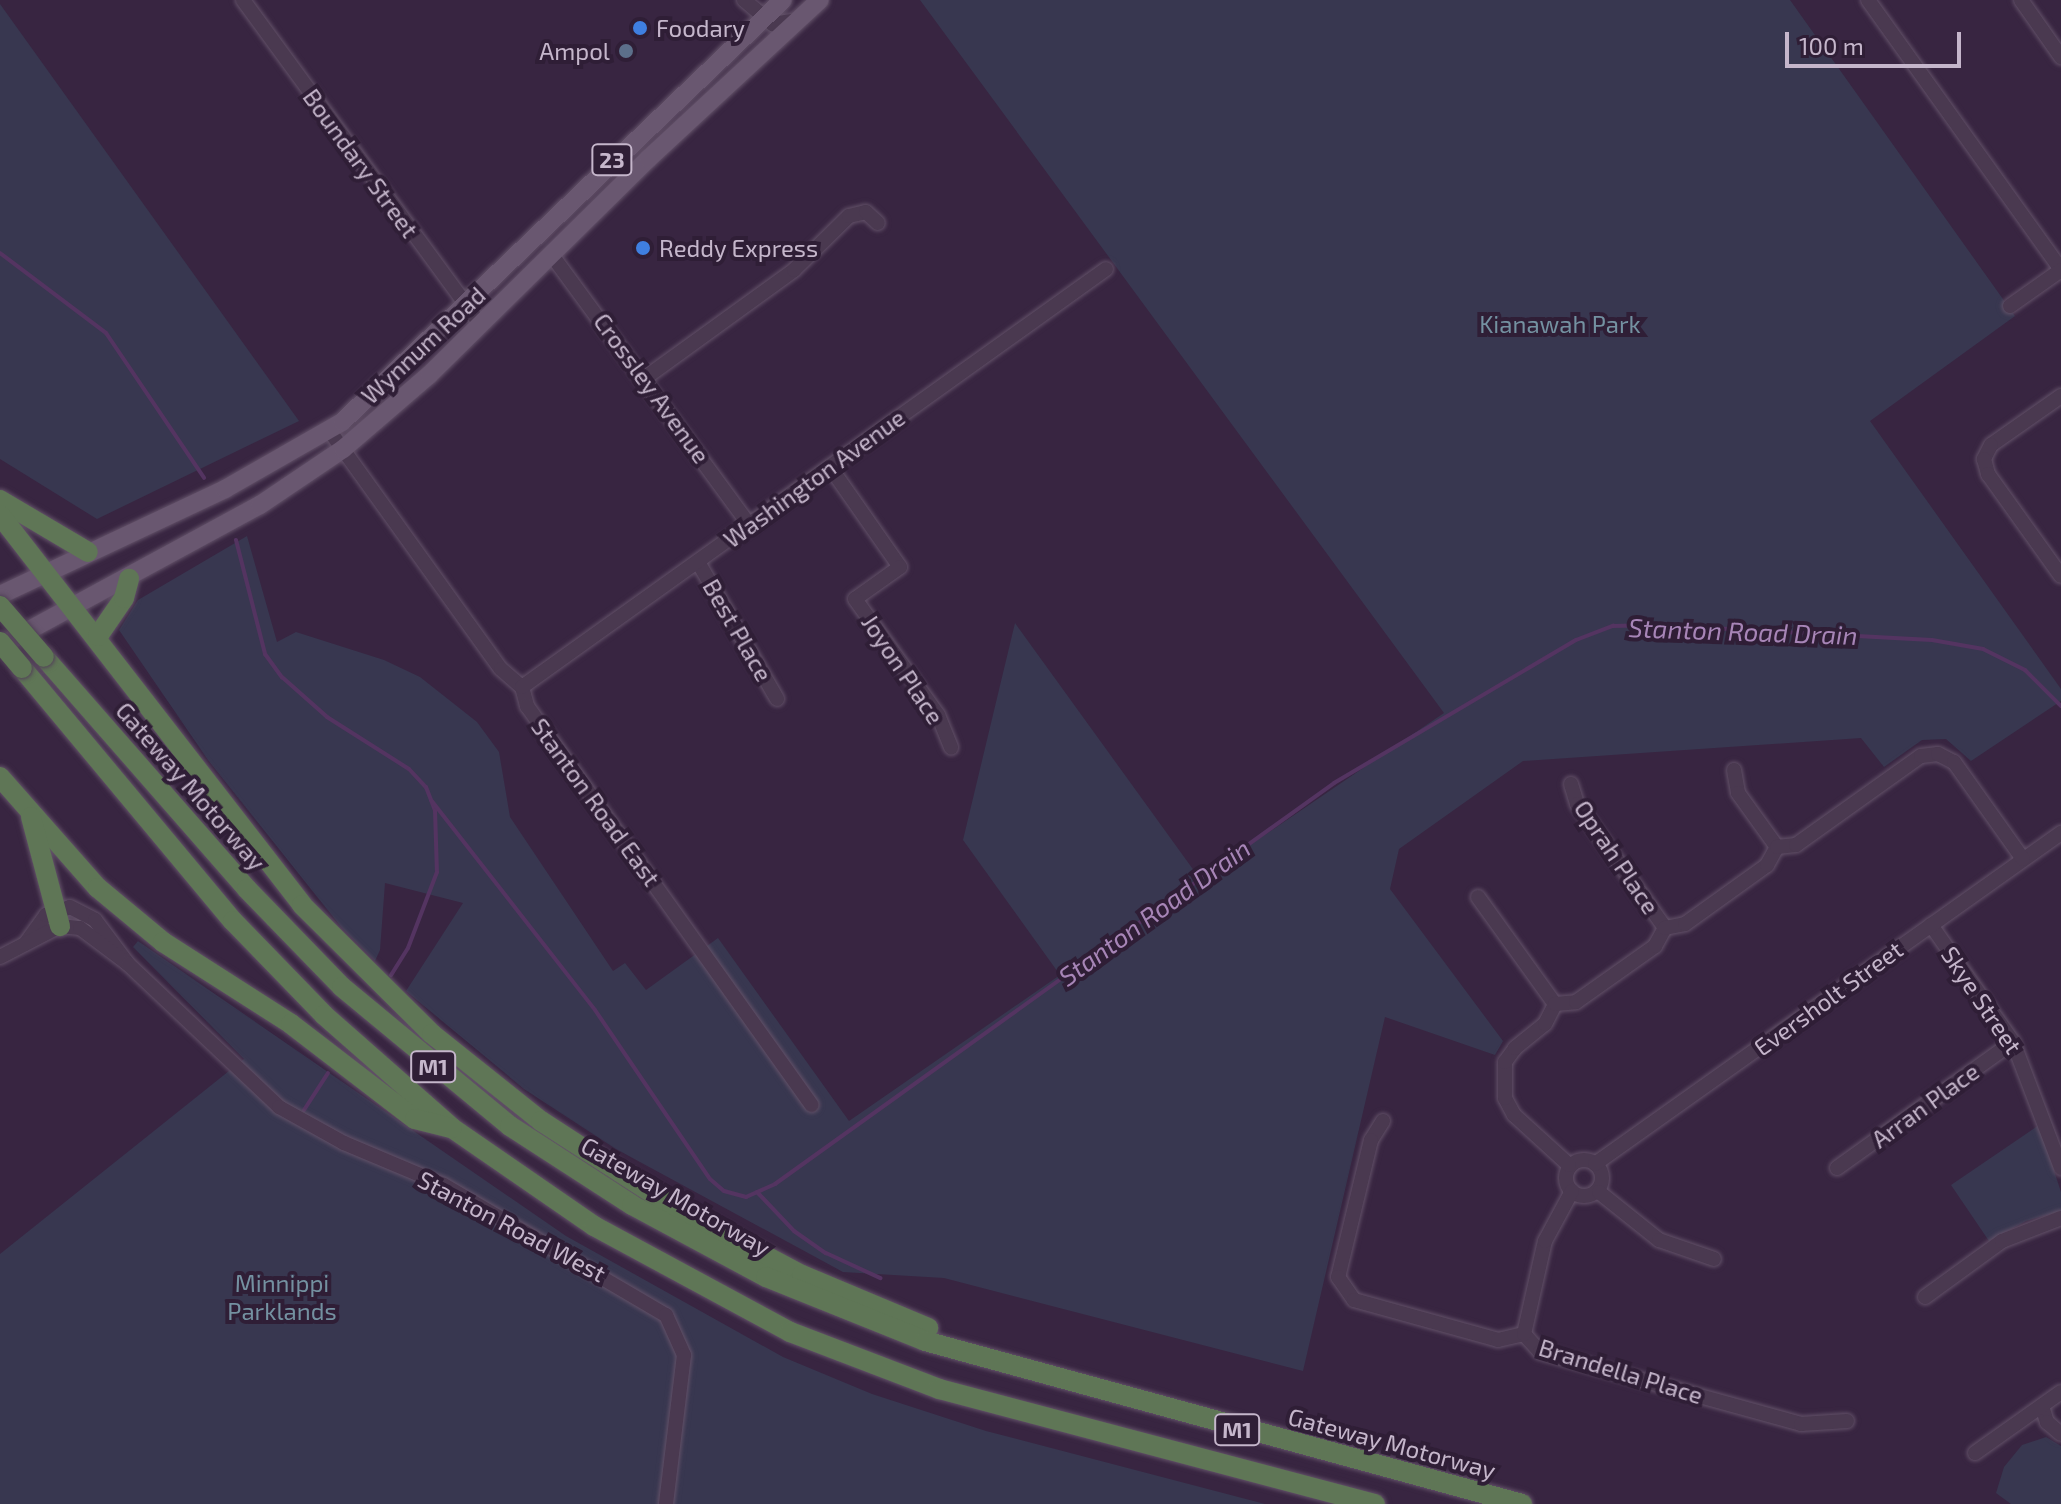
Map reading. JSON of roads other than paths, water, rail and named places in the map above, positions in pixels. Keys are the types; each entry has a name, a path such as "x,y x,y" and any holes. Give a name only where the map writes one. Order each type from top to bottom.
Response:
{"highway":[{"path":"0,500 88,552"},
{"path":"0,515 98,636 302,905 432,1034 541,1121 672,1206 802,1275 939,1333 954,1349"},
{"path":"98,636 124,598 129,579"},
{"name":"Gateway Motorway","path":"0,606 305,950 384,1025 510,1126 632,1205 766,1277 872,1323 1158,1409 1522,1504"},
{"name":"M1","path":"0,644 233,921 324,1015 452,1128 544,1194 648,1259 841,1353 1040,1420 1375,1504"},
{"path":"0,777 31,817 98,888 163,942 291,1024 415,1119 452,1128"},
{"path":"31,817 57,918"}],"main road":[{"name":"Wynnum Road","path":"0,595 225,489 329,430 373,396 783,0"},
{"name":"Wynnum Road","path":"0,644 129,579 281,493 343,449 481,325 551,254 820,0"}],"street":[{"name":"Boundary Street","path":"243,0 481,325"},
{"path":"744,0 773,24 797,20"},
{"path":"1868,0 2061,270 2010,306"},
{"path":"2021,0 2061,57"},
{"path":"645,378 794,270 849,216 866,212 878,223"},
{"name":"Crossley Avenue","path":"551,254 645,378 749,525"},
{"name":"Washington Avenue","path":"522,687 1106,269"},
{"path":"2061,396 1991,445 1984,459 1988,474 2061,576"},
{"name":"Stanton Road East","path":"329,430 501,669 522,687 527,706 812,1105"},
{"name":"Joyon Place","path":"830,467 900,567 855,599 938,715 951,747"},
{"name":"Best Place","path":"698,562 777,699"},
{"path":"1555,1004 1576,1002 1655,946 1665,928 1685,924 1756,874 1777,847 1796,845 1921,756 1938,754 1954,762 2023,859"},
{"path":"1734,770 1738,793 1777,847"},
{"name":"Oprah Place","path":"1571,784 1577,804 1665,928"},
{"name":"Eversholt Street","path":"1595,1164 2061,833"},
{"path":"1478,897 1555,1004"},
{"name":"Stanton Road West","path":"57,918 70,907 90,915 118,945 128,964 279,1107 344,1143 444,1185 666,1315 684,1355 666,1504"},
{"path":"0,957 25,944 34,927 57,918"},
{"name":"Skye Street","path":"1931,925 2013,1042 2061,1168"},
{"path":"1555,1004 1545,1024 1515,1048 1502,1081 1514,1115 1569,1165"},
{"name":"Arran Place","path":"1837,1168 2013,1042"},
{"name":"Brandella Place","path":"1383,1121 1371,1140 1338,1277 1343,1290 1354,1300 1498,1340 1524,1334 1540,1352 1801,1424 1847,1421"},
{"path":"1569,1165 1583,1159 1595,1164 1603,1177 1599,1192"},
{"path":"1569,1165 1565,1179 1572,1191 1585,1197 1599,1192"},
{"path":"1524,1334 1545,1241 1572,1191"},
{"path":"1599,1192 1659,1240 1714,1259"},
{"path":"1925,1297 2002,1241 2061,1218"},
{"path":"1975,1453 2061,1392"},
{"path":"2042,1406 2047,1422 2061,1434"}],"waterway":[{"name":"Stanton Road Drain","path":"0,253 106,333 204,478"},
{"name":"Stanton Road Drain","path":"236,540 265,654 282,677 327,717 409,769 426,787 435,810 437,872 408,948 391,975"},
{"name":"Stanton Road Drain","path":"431,800 595,1010 710,1179 724,1191 746,1197 775,1184 1334,783 1576,640 1613,626 1654,625 1932,640 1983,649 2025,670 2061,706"},
{"path":"304,1110 328,1073"},
{"path":"757,1192 794,1231 826,1253 880,1278"}],"place":[{"name":"Foodary","path":"640,28"},
{"name":"Ampol","path":"626,51"},
{"name":"Reddy Express","path":"643,248"}],"park label":[{"name":"Kianawah Park","path":"1560,324"},
{"name":"Minnippi Parklands","path":"282,1297"}]}
